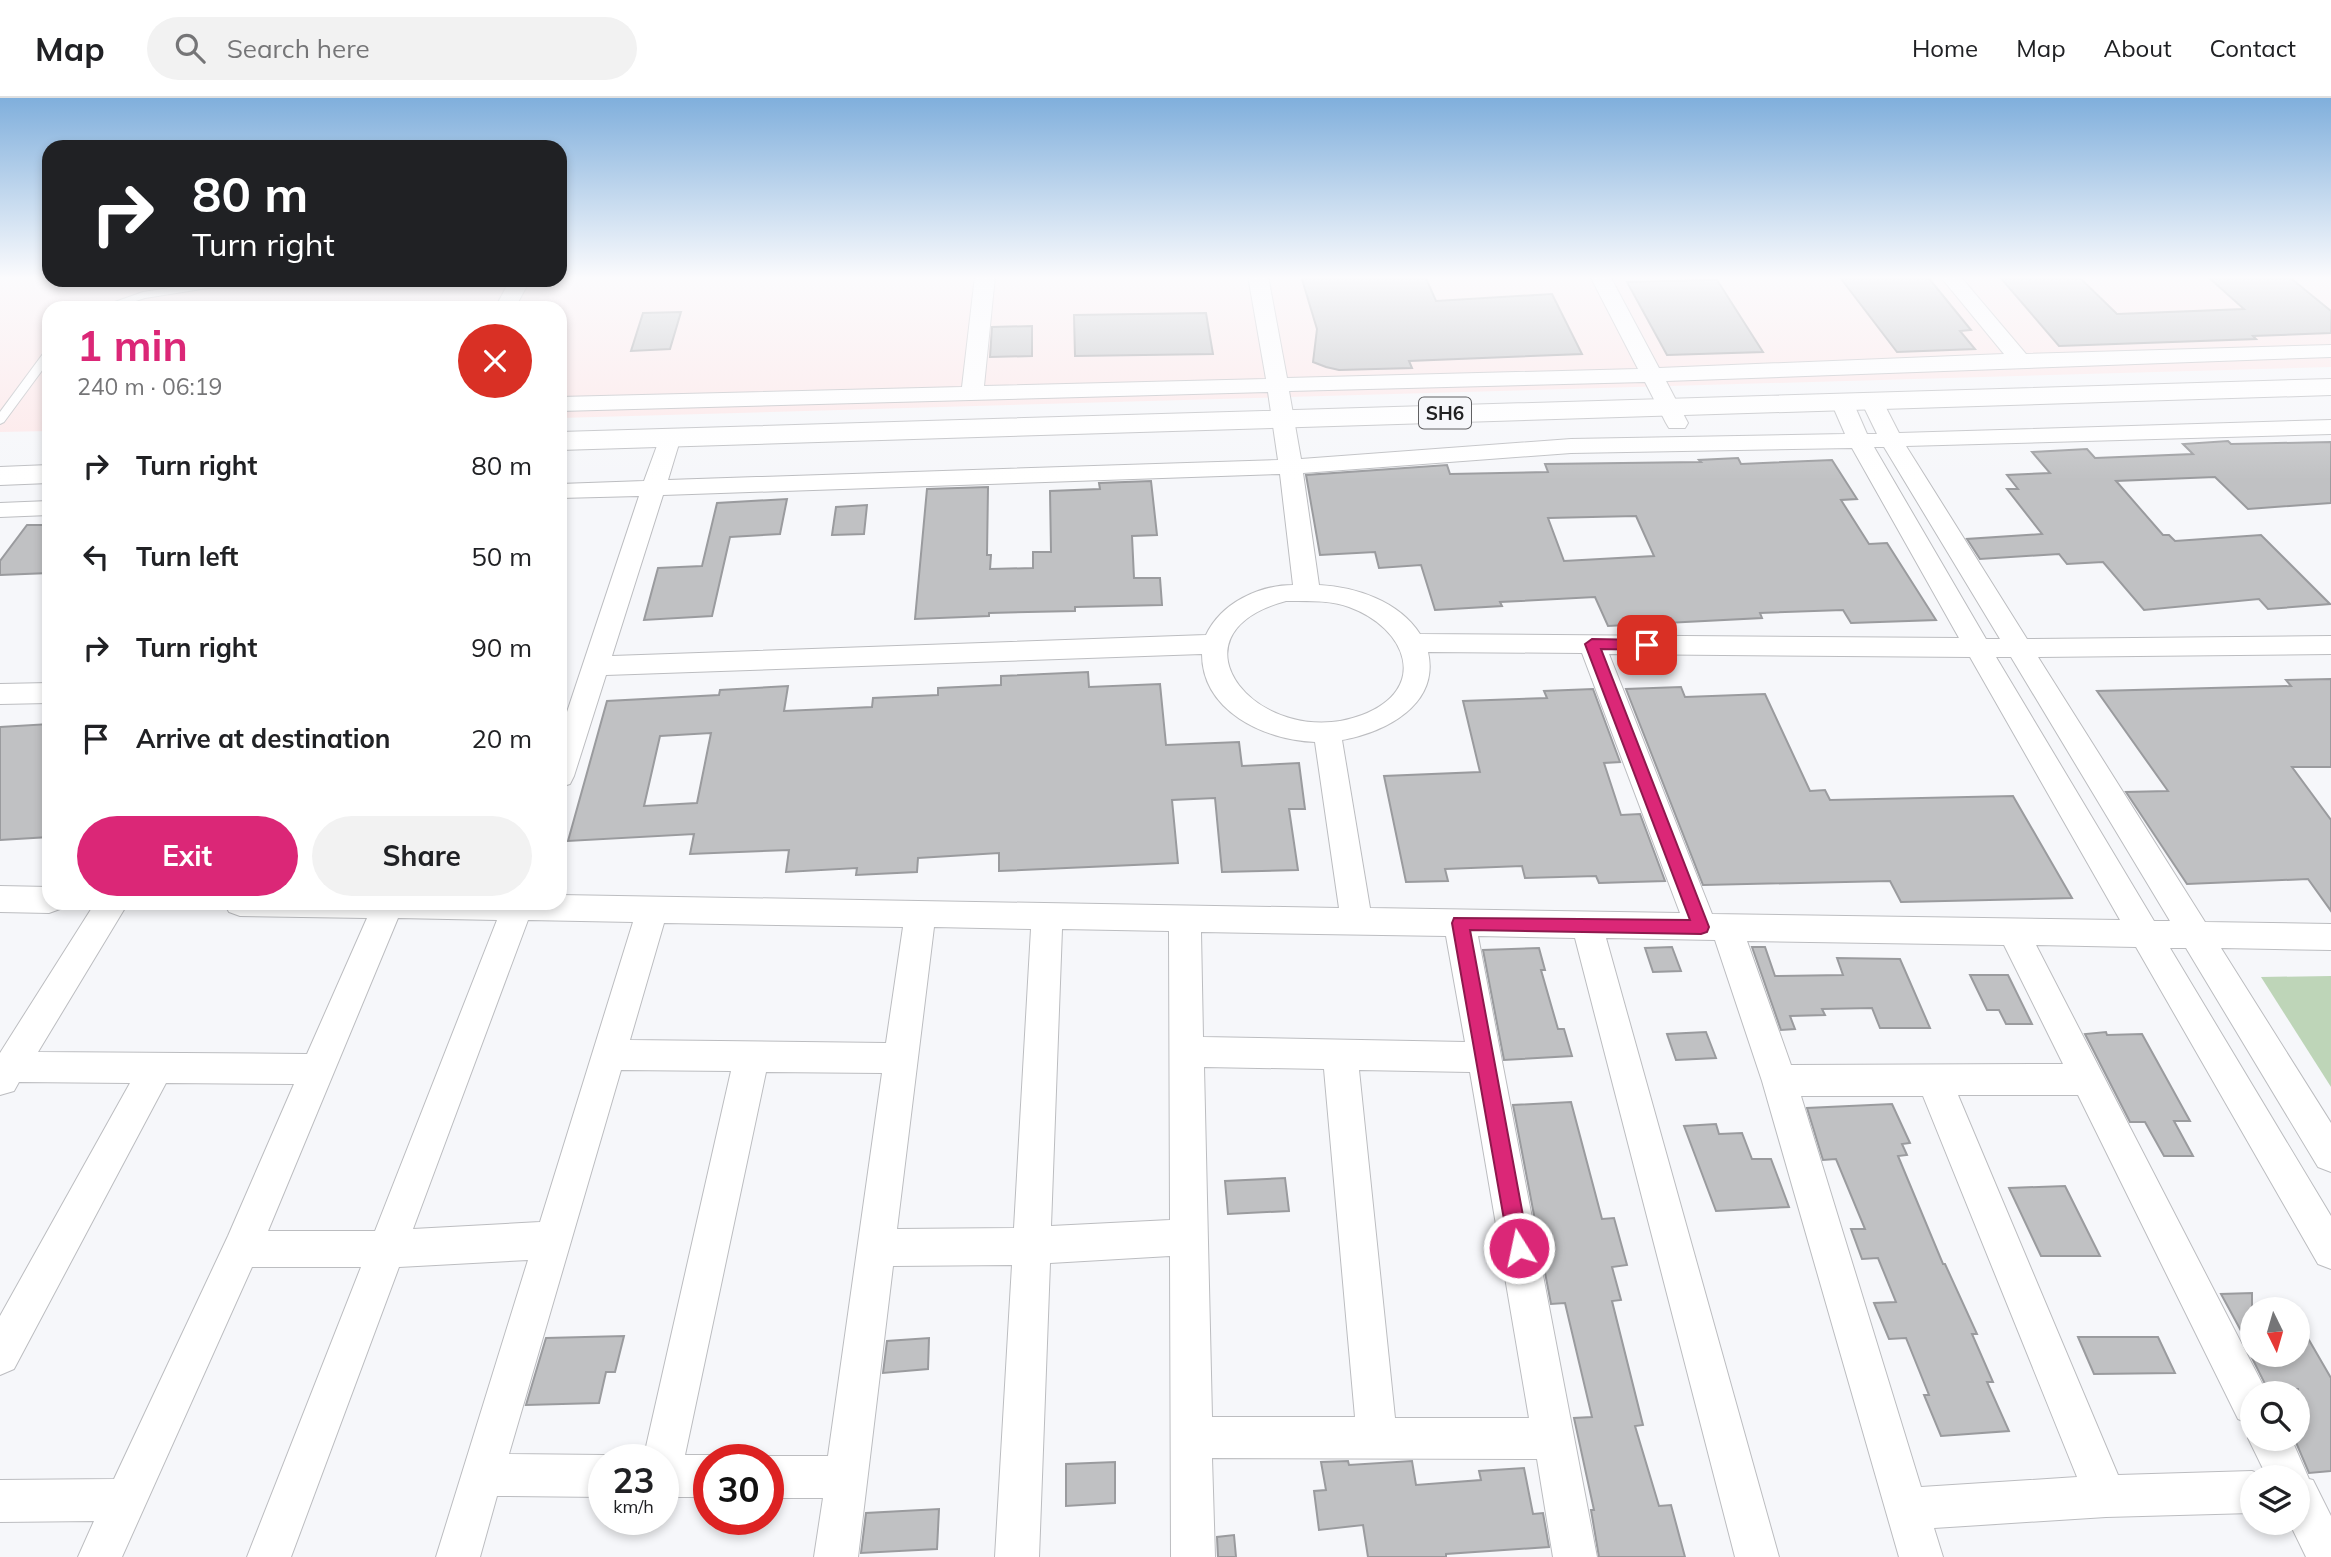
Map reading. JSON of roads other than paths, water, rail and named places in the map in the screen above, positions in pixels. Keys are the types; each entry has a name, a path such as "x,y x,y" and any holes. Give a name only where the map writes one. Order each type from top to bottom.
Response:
{"main road":[{"name":"SH6","path":"1866,420 2331,387"},
{"name":"SH6","path":"567,441 667,446 1673,415 1866,420 2331,404"},
{"name":"SH6","path":"567,457 667,446"},
{"path":"0,456 42,455"},
{"path":"0,476 42,474"}],"street":[{"path":"972,393 977,344"},
{"path":"1270,344 1307,593"},
{"path":"1635,344 1673,415"},
{"path":"2007,344 2020,360"},
{"path":"567,404 1652,376 2020,360 2331,351"},
{"path":"567,491 1290,467 1866,420 2331,427"},
{"path":"1866,420 1979,648 2331,1251"},
{"path":"1866,420 2019,648 2331,1155"},
{"path":"567,755 667,446"},
{"path":"0,510 42,508"},
{"path":"1286,593 1307,593 1332,593 1361,601 1392,619 1412,643 1418,672 1408,697 1384,718 1347,732 1308,733 1265,722 1234,702 1215,675 1214,644 1226,622 1251,604 1286,593"},
{"path":"1412,643 1979,648 2331,645"},
{"path":"596,666 1214,644"},
{"path":"1592,644 1779,1081 1908,1509 1920,1557"},
{"path":"0,694 42,693"},
{"path":"1326,732 1357,922"},
{"path":"0,899 42,900"},
{"path":"567,907 920,915 2331,937"},
{"path":"5,1075 108,910"},
{"path":"100,1557 241,1249 386,910"},
{"path":"269,1557 516,910"},
{"path":"458,1557 652,910"},
{"path":"836,1557 920,915"},
{"path":"1017,1557 1047,917"},
{"path":"1185,919 1193,1557"},
{"path":"1460,923 1575,1557"},
{"path":"1587,925 1757,1557"},
{"path":"2014,933 2240,1381"},
{"path":"1186,1052 1484,1057"},
{"path":"1340,1054 1377,1438"},
{"path":"608,1055 901,1058"},
{"path":"667,1444 752,1056"},
{"path":"5,1075 156,1068 316,1069"},
{"path":"0,1355 156,1068"},
{"path":"1779,1081 2088,1079"},
{"path":"1934,1080 2106,1496"},
{"path":"876,1248 1031,1246 1189,1237"},
{"path":"241,1249 387,1249 553,1240"},
{"path":"1191,1437 1553,1439"},
{"path":"482,1475 588,1476"},
{"path":"784,1477 846,1477"},
{"path":"1908,1509 2106,1496 2240,1492"},
{"path":"0,1501 125,1500"},
{"path":"2310,1519 2329,1557"}],"lane":[{"path":"0,420 42,362"}]}
